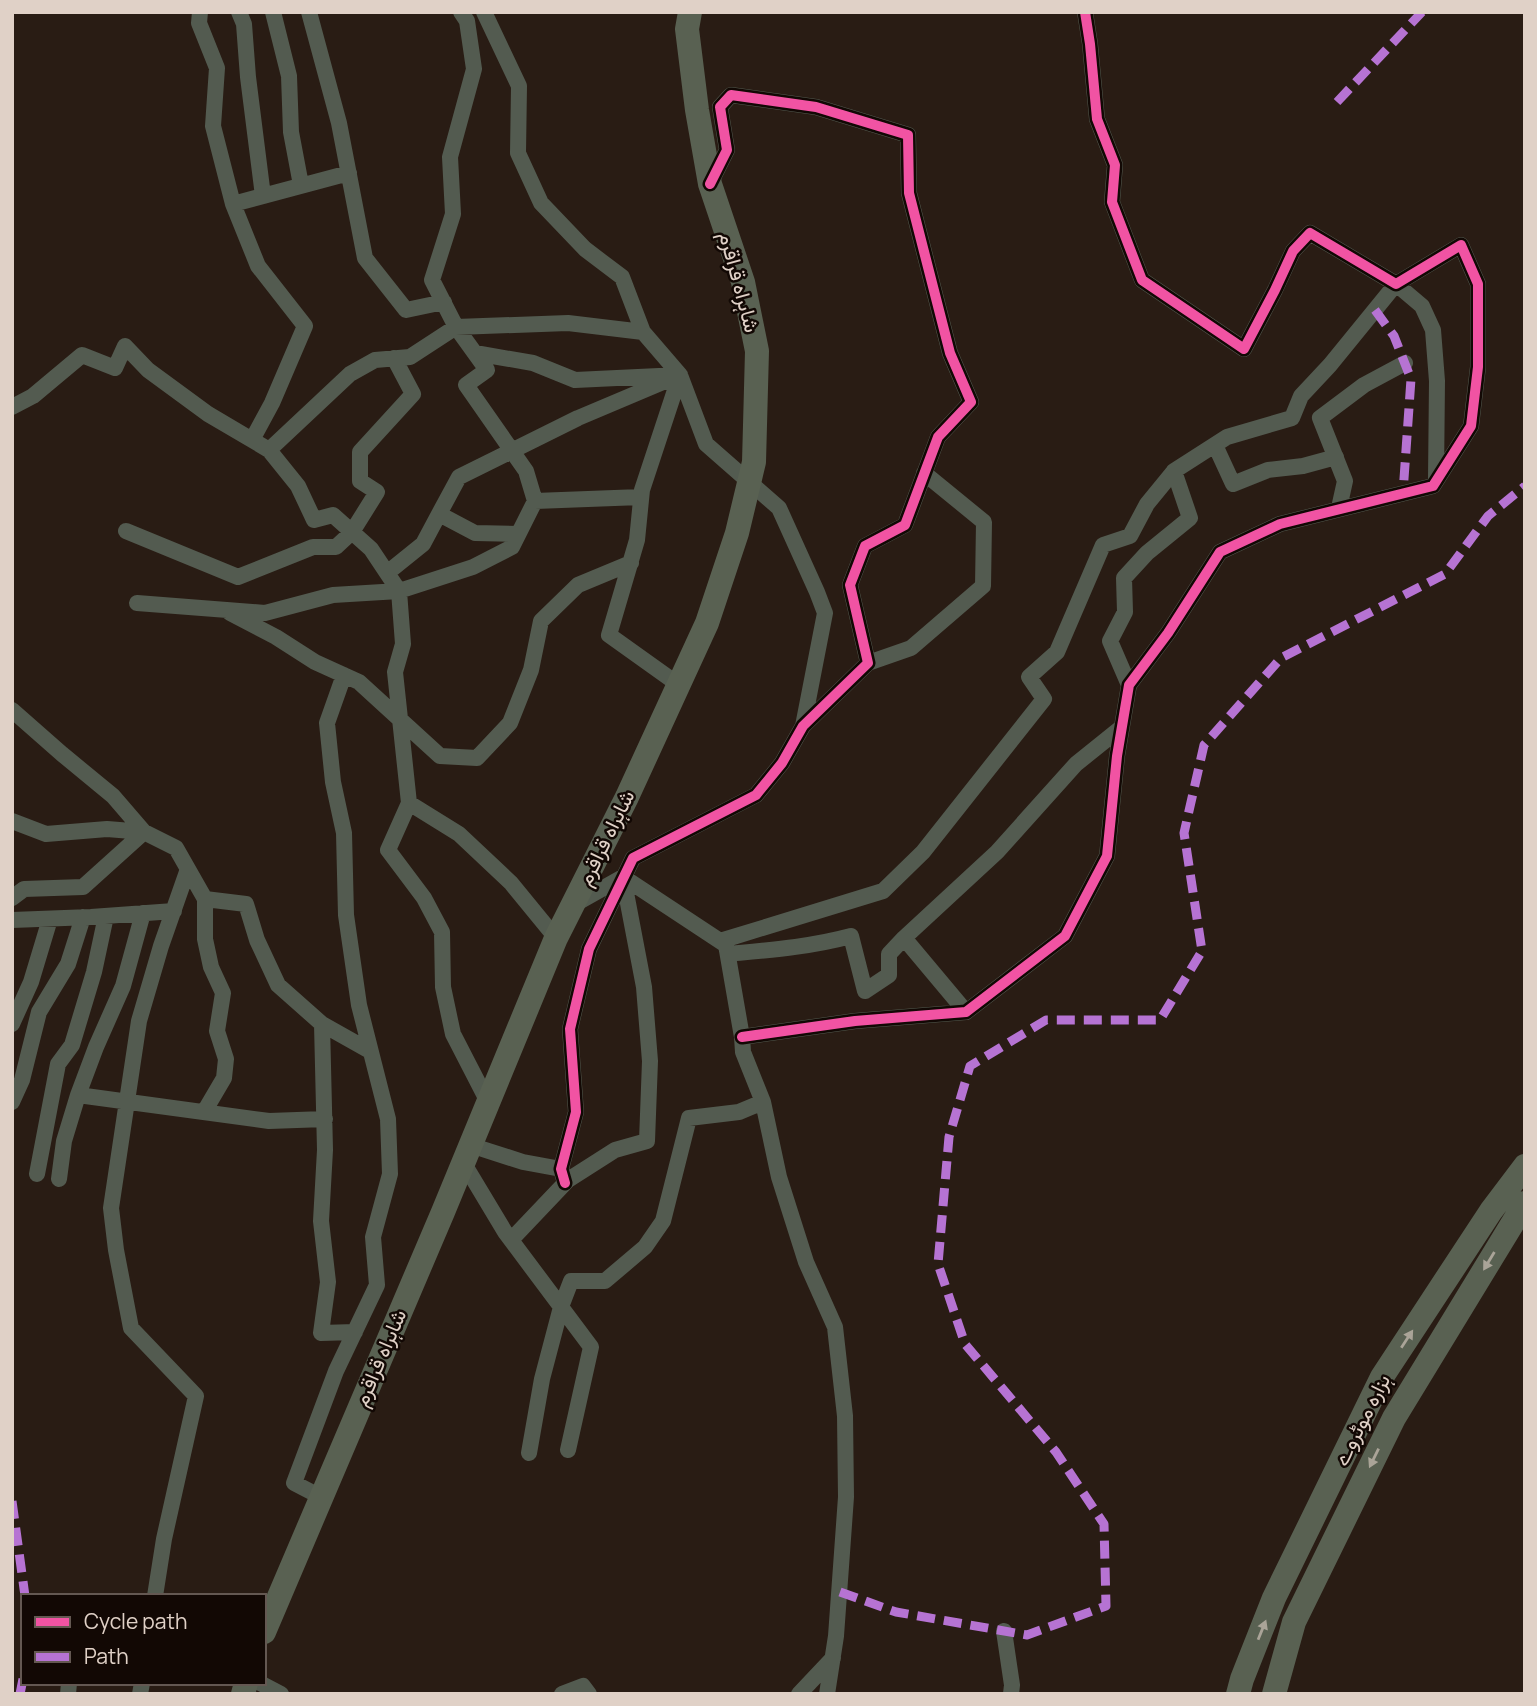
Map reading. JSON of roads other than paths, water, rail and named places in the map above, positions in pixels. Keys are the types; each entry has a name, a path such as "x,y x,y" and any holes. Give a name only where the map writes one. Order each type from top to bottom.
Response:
{"highway":[{"name":"شاہراہ قراقرم","path":"266,1627 556,938 627,797 707,623 737,533 754,462 757,351 743,282 710,184 687,29 690,12"},
{"name":"ہزارہ موٹروے","path":"1238,1694 1274,1598 1382,1377 1490,1211 1525,1166"},
{"name":"ہزارہ موٹروے","path":"1274,1694 1294,1622 1394,1418 1525,1203"}],"street":[{"path":"200,12 199,23 217,68 213,126 233,204 258,266 305,326 272,403 252,440"},
{"path":"239,12 244,24 258,163 264,196"},
{"path":"273,12 289,76 290,132 301,186"},
{"path":"309,12 339,123 365,258 406,310 443,302"},
{"path":"137,603 265,613 333,595 399,591 473,568 512,547 535,501 527,471 466,385 487,370 456,327 432,280 453,214 450,157 474,69 467,20 461,12"},
{"path":"484,12 519,86 518,153 541,203 585,249 622,277 643,332 680,375 706,444 779,508 825,613 803,726"},
{"path":"1085,12 1097,119 1115,165 1112,202 1142,281 1244,349 1293,251 1310,233 1395,284 1422,306 1433,330 1437,380 1436,481"},
{"path":"710,184 727,150 720,107 731,95 816,107 908,135 909,193 950,353 971,402 937,438 905,525 865,546 850,585 868,663"},
{"path":"233,204 349,173"},
{"path":"724,947 883,891 923,852 1044,699 1029,677 1057,652 1103,545 1130,536 1147,504 1174,471 1227,438 1292,418 1301,396 1331,365 1395,284 1461,245 1478,284 1478,367 1471,426 1433,486 1280,524 1220,552 1168,632 1129,685 1117,756 1107,856 1065,936 965,1012 855,1021 742,1037"},
{"path":"269,450 350,374 374,360 410,357 456,327 568,323 643,332"},
{"path":"12,407 33,396 82,355 116,368 125,346 148,370 208,414 269,450 298,486 314,520 333,515 371,550 387,573 399,591 403,644 395,672 410,803 388,850 425,898 442,932 443,987 453,1034 488,1102"},
{"path":"475,353 533,363 575,380 680,375"},
{"path":"126,531 238,576 313,547 336,547 352,532 377,492 360,481 360,452 413,394 394,358"},
{"path":"1339,508 1345,481 1320,418 1364,385 1405,363"},
{"path":"387,573 423,544 459,477 578,418 680,375"},
{"path":"679,685 609,635 637,540 642,490 680,375"},
{"path":"1215,445 1233,484 1268,470 1303,466 1336,457"},
{"path":"1129,685 1110,641 1125,612 1124,578 1147,553 1190,518 1174,471"},
{"path":"563,1176 576,1112 570,1029 589,949 633,858 756,795 782,762 803,726 868,663 911,648 983,586 984,522 924,473"},
{"path":"535,501 641,497"},
{"path":"439,514 475,533 518,534"},
{"path":"222,609 276,637 314,662 359,682 440,756 477,758 510,723 531,670 541,621 578,585 631,563"},
{"path":"321,1497 293,1483 336,1371 377,1286 373,1237 390,1174 388,1119 359,1005 346,915 344,832 333,782 327,723 344,675"},
{"path":"12,710 113,796 144,832"},
{"path":"623,877 724,947 788,949 851,936 865,991 889,975 889,954 904,938 997,852 1076,764 1122,727"},
{"path":"410,803 458,834 511,883 556,938"},
{"path":"12,821 46,834 107,829 144,832 176,848 205,900 205,939 211,967 223,993 217,1031 226,1059 223,1078 204,1112"},
{"path":"12,898 24,889 83,887 144,832"},
{"path":"155,1594 164,1539 196,1396 131,1328 111,1208 139,1021 188,869"},
{"path":"573,906 623,877"},
{"path":"512,1240 563,1176 615,1150 647,1142 650,1061 644,987 623,877"},
{"path":"205,900 246,904 257,940 278,985 322,1024 370,1051"},
{"path":"12,920 174,911"},
{"path":"59,1179 64,1141 78,1095 123,986 142,913"},
{"path":"37,1174 58,1064 72,1045 94,972 106,916"},
{"path":"12,1102 22,1080 39,1012 68,964 83,917"},
{"path":"12,1024 31,982 50,919"},
{"path":"904,938 965,1012"},
{"path":"724,947 743,1052 763,1102 779,1177 806,1262 835,1327 845,1416 846,1497 836,1636 827,1694"},
{"path":"322,1024 325,1150 321,1221 328,1282 321,1333 355,1332"},
{"path":"78,1095 269,1121 325,1119"},
{"path":"530,1453 542,1379 561,1307 571,1281 605,1281 645,1247 663,1221 689,1118 739,1112 763,1102"},
{"path":"467,1153 523,1162 563,1176"},
{"path":"467,1153 512,1240 591,1347 568,1450"},
{"path":"1004,1631 1011,1694"},
{"path":"799,1694 833,1658"},
{"path":"264,1685 281,1694"},
{"path":"562,1694 583,1686 589,1694"}]}
